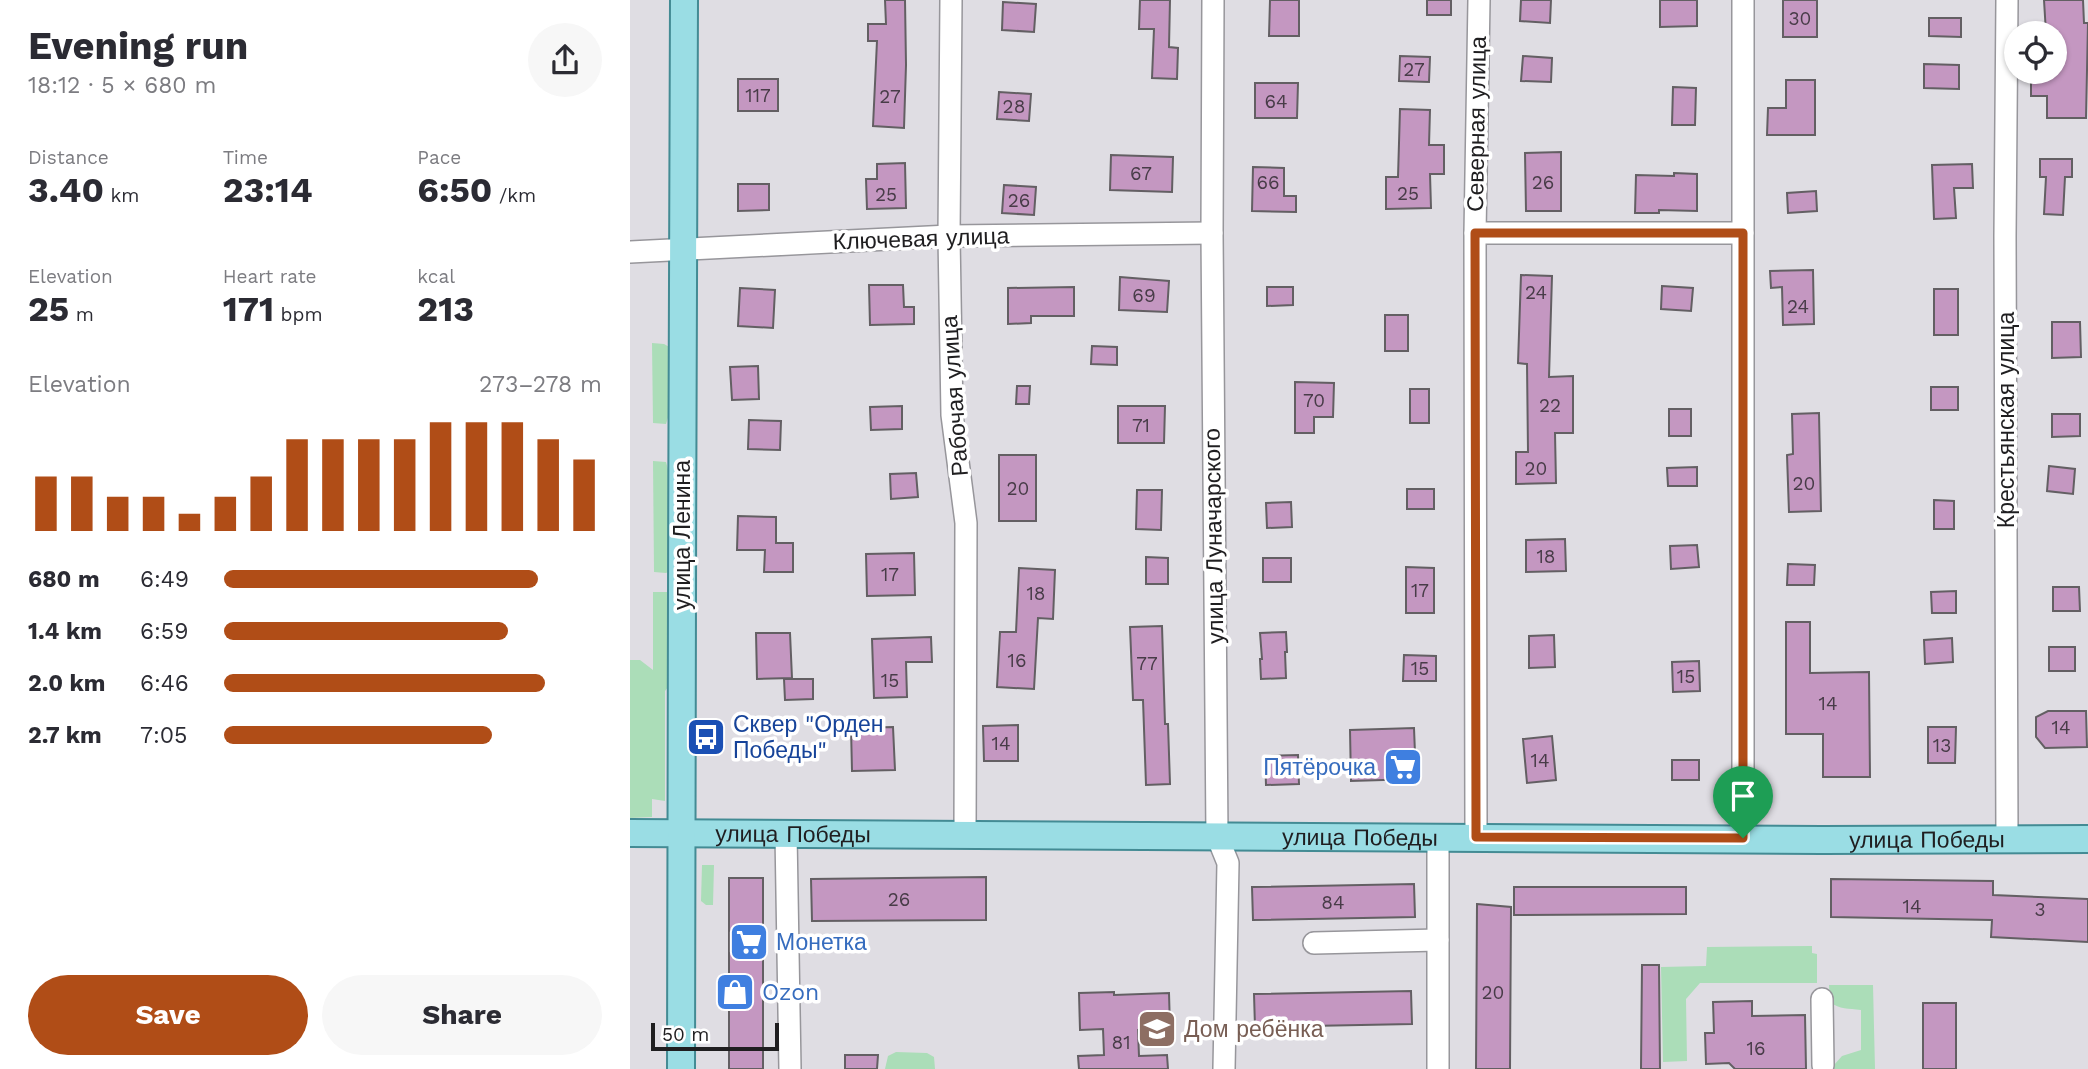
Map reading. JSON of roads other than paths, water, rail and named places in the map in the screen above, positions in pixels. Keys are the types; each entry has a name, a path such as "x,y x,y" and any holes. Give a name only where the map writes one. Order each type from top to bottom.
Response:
{"main road":[{"name":"улица Ленина","path":"681,1069 681,250 684,0"},
{"name":"улица Победы","path":"630,832 2088,839"}],"street":[{"name":"Рабочая улица","path":"951,0 949,236 952,415 966,523 965,834"},
{"name":"улица Луначарского","path":"1213,0 1212,233 1217,836 1228,863 1224,1069"},
{"name":"Северная улица","path":"1476,837 1475,233 1479,0"},
{"path":"1743,0 1743,838"},
{"name":"Крестьянская улица","path":"2007,0 2007,839"},
{"name":"Ключевая улица","path":"630,252 949,236 1212,233"},
{"path":"1475,233 1743,233"},
{"path":"786,834 790,1069"},
{"path":"1438,836 1438,1069"},
{"path":"1314,943 1438,940"},
{"path":"1822,999 1823,1065"}],"place":[{"name":"Сквер \"Орден Победы\"","path":"706,737"},
{"name":"Пятёрочка","path":"1403,767"},
{"name":"Монетка","path":"749,942"},
{"name":"Ozon","path":"735,992"},
{"name":"Дом ребёнка","path":"1157,1029"}]}
